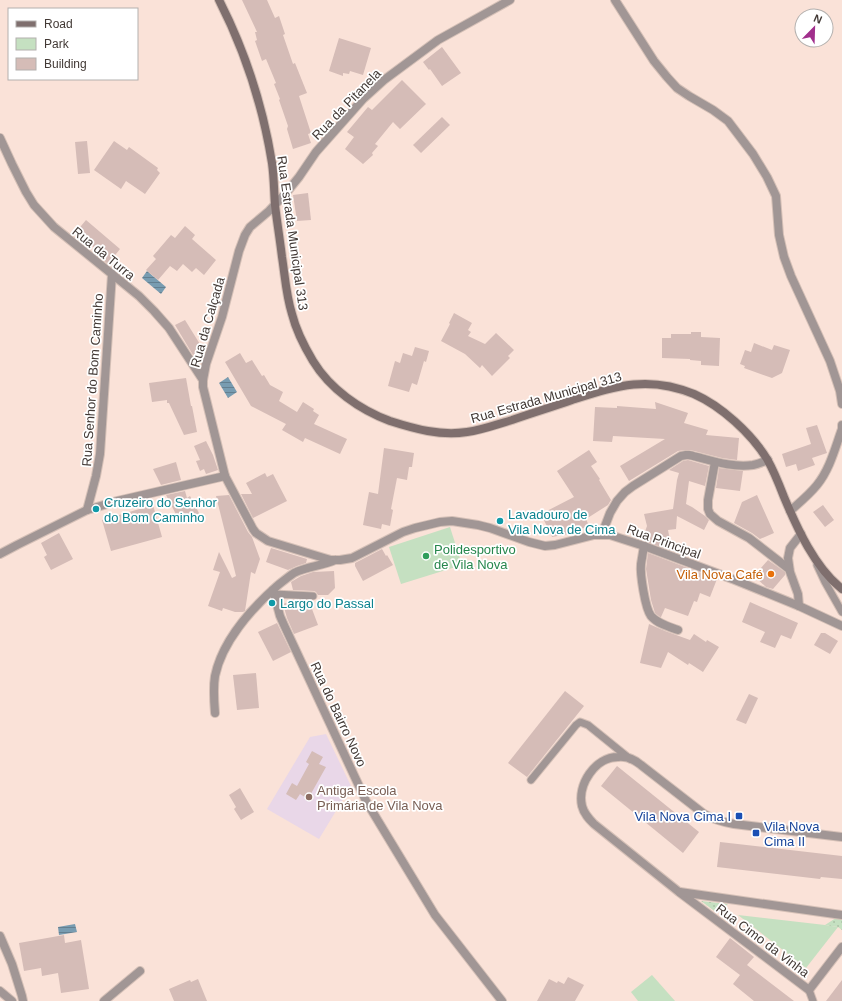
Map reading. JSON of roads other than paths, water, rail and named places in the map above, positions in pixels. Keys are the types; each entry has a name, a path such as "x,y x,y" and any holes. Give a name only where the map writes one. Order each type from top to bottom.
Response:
{"main road":[{"name":"Rua Estrada Municipal 313","path":"219,0 237,38 253,82 268,143 272,167 275,204 292,315 308,351 321,372 342,393 359,407 380,417 412,428 448,433 467,432 488,427 603,390 625,385 646,383 681,389 710,403 736,422 760,449 768,460 790,511 814,557 828,575 842,589"}],"street":[{"name":"Rua da Pitanela","path":"275,204 295,182 316,152 364,99 384,80 438,40 510,0"},
{"path":"615,0 654,61 667,77 689,96 728,121 753,154 767,177 776,196 779,235 784,257 791,276 830,361 840,391 842,404"},
{"name":"Rua da Turra","path":"0,138 18,177 34,205 54,228 147,303 162,319 203,380"},
{"name":"Rua da Calçada","path":"275,204 254,223 245,236 239,251 222,318 204,372 204,395 226,476 256,533 275,543 324,558 336,560"},
{"name":"Rua Senhor do Bom Caminho","path":"87,510 98,468 100,454 112,274"},
{"path":"790,511 818,484 829,466 842,429 842,425"},
{"path":"602,534 616,502 625,492 684,455 690,455 716,462 747,465 768,460"},
{"path":"716,462 708,500 708,509 710,514 718,521 749,538 789,569"},
{"path":"0,554 87,510 117,501 226,476"},
{"name":"Rua Principal","path":"215,713 214,687 215,676 219,664 231,639 247,616 261,600 274,592 294,573 304,569 324,565 336,560 352,558 403,532 440,522 478,525 545,546 555,545 594,535 602,534 615,536 728,577 799,606 842,626"},
{"path":"799,606 798,594 789,569 788,553 801,534"},
{"path":"644,546 641,572 644,596 648,611 656,620 664,625 678,630"},
{"name":"Rua do Bairro Novo","path":"274,592 280,616 366,801 435,915 502,1001"},
{"name":"Rua Cimo da Vinha","path":"842,836 734,824 712,819 642,764 630,759 619,757 613,757 604,761 595,768 587,779 582,790 581,800 583,810 586,816 594,824 679,892 809,990 842,947"},
{"name":"Rua Cimo da Vinha","path":"679,892 842,915"},
{"path":"0,936 12,964 23,1001"},
{"path":"104,1001 140,971"},
{"path":"0,992 12,1001"}],"lane":[{"path":"814,557 825,582 842,612"},
{"path":"274,592 313,596"},
{"path":"531,780 580,722 590,726 630,759"},
{"path":"809,990 813,1001"}],"water":[{"path":"147,271 166,287 161,294 142,278"},
{"path":"228,377 237,392 228,398 219,383"},
{"path":"75,924 77,932 59,935 58,927"}],"place":[{"name":"Cruzeiro do Senhor do Bom Caminho","path":"96,509"},
{"name":"Lavadouro de Vila Nova de Cima","path":"500,521"},
{"name":"Polidesportivo de Vila Nova","path":"426,556"},
{"name":"Vila Nova Café","path":"771,574"},
{"name":"Largo do Passal","path":"272,603"},
{"name":"Antiga Escola Primária de Vila Nova","path":"309,797"},
{"name":"Vila Nova Cima I","path":"739,816"},
{"name":"Vila Nova Cima II","path":"756,833"}]}
